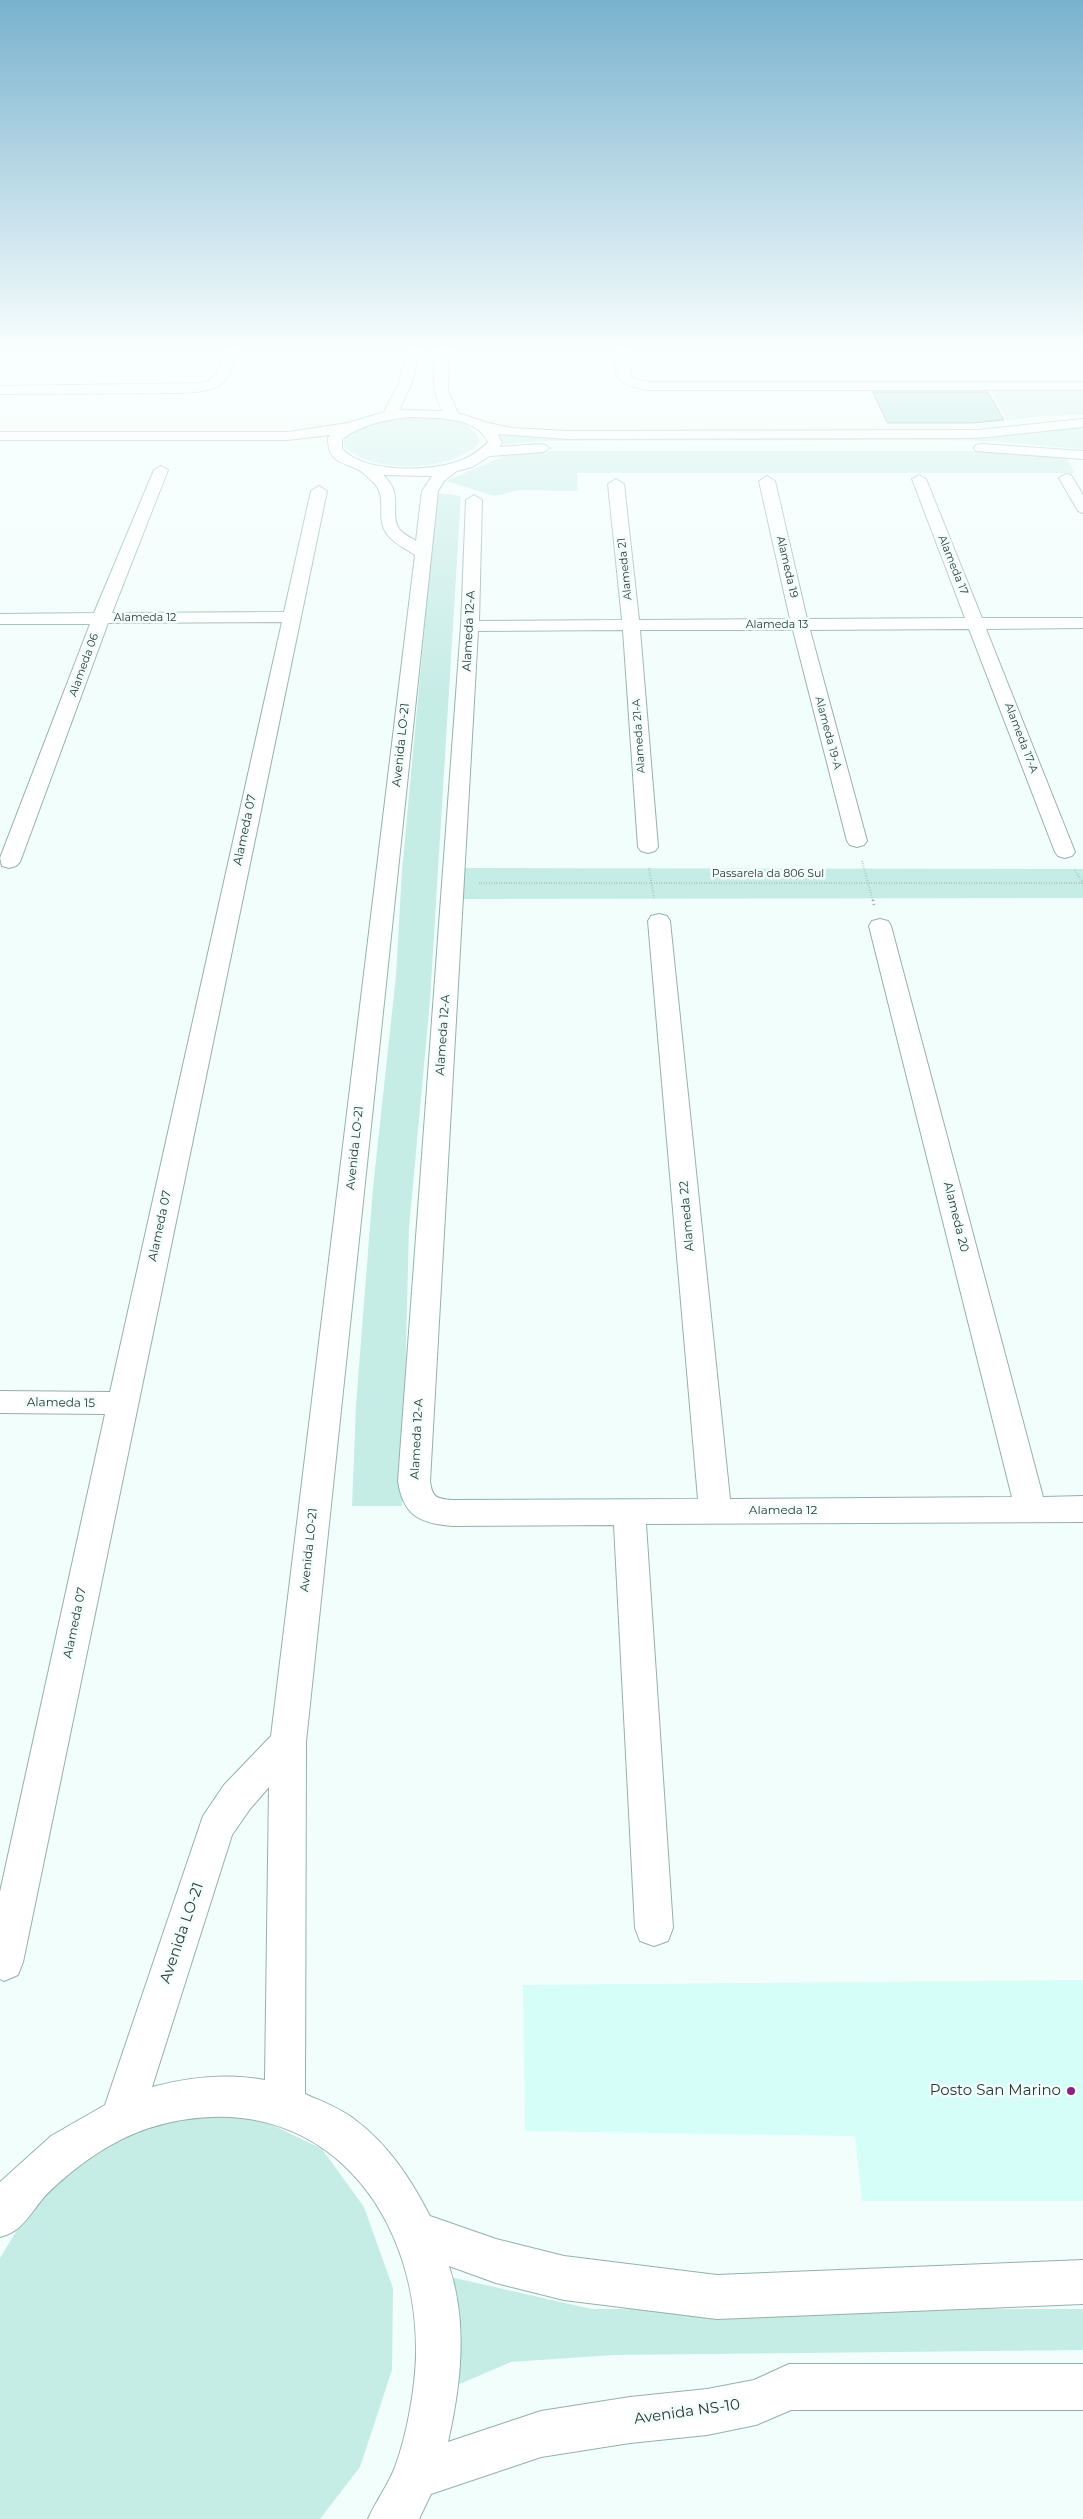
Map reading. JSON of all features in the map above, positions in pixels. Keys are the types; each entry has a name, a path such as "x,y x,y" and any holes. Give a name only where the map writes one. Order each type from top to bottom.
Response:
{"street":[{"path":"360,466 394,472 424,472 460,466"},
{"path":"366,468 382,482 388,493 389,522 393,532 422,553"},
{"name":"Avenida LO-21","path":"285,2106 284,1942 288,1742 422,553 433,483 452,468"},
{"name":"Alameda 06","path":"10,862 101,618 161,470"},
{"path":"1066,478 1083,508"},
{"name":"Alameda 17","path":"919,479 976,624"},
{"name":"Alameda 19","path":"767,480 800,625"},
{"name":"Alameda 21","path":"616,484 631,625"},
{"name":"Alameda 07","path":"4,1962 122,1403 319,491"},
{"name":"Alameda 12-A","path":"474,500 470,626 414,1481 416,1496 423,1507 436,1512 483,1512"},
{"name":"Alameda 12","path":"0,619 291,618"},
{"name":"Alameda 13","path":"470,626 1083,623"},
{"name":"Alameda 17-A","path":"976,624 1065,852"},
{"name":"Alameda 21-A","path":"631,625 648,847"},
{"name":"Alameda 19-A","path":"800,625 857,841"},
{"name":"Alameda 22","path":"659,922 715,1510"},
{"name":"Alameda 20","path":"880,926 1031,1509"},
{"name":"Alameda 15","path":"0,1402 122,1403"},
{"name":"Alameda 12","path":"483,1512 1083,1509"},
{"path":"629,1512 654,1928"},
{"name":"Avenida LO-21","path":"122,2117 216,1828 237,1797 288,1742"},
{"path":"0,2216 16,2194 66,2148 122,2117 177,2100 232,2096 285,2106 339,2133 384,2176 418,2233 434,2288 439,2348 434,2412 416,2476 392,2519"},
{"path":"418,2233 496,2261 564,2278 632,2288 717,2297 1083,2282"},
{"name":"Avenida NS-10","path":"416,2476 540,2434 630,2420 707,2412 756,2402 789,2387 1083,2387"}],"path":[{"path":"857,841 880,926"},
{"path":"648,847 650,883 659,922"},
{"name":"Passarela da 806 Sul","path":"454,883 1083,883"}],"shaded area":[{"path":"482,466 1071,466 1075,473 577,473 578,491 520,490 494,496 446,481"},
{"path":"437,493 461,496 430,1000 409,1228 402,1506 352,1506 356,1405 373,1188 396,976 402,871"},
{"path":"460,868 1083,869 1083,898 458,899"},
{"path":"1083,1980 1083,2201 862,2201 855,2136 525,2131 523,1985"},
{"path":"224,2113 264,2121 322,2149 364,2207 393,2288 392,2370 360,2467 320,2519 0,2519 0,2258 32,2205 84,2159 134,2128"},
{"path":"450,2277 592,2309 1083,2309 1083,2350 613,2355 511,2362 448,2389"}],"place":[{"name":"Posto San Marino","path":"1071,2091"}]}
